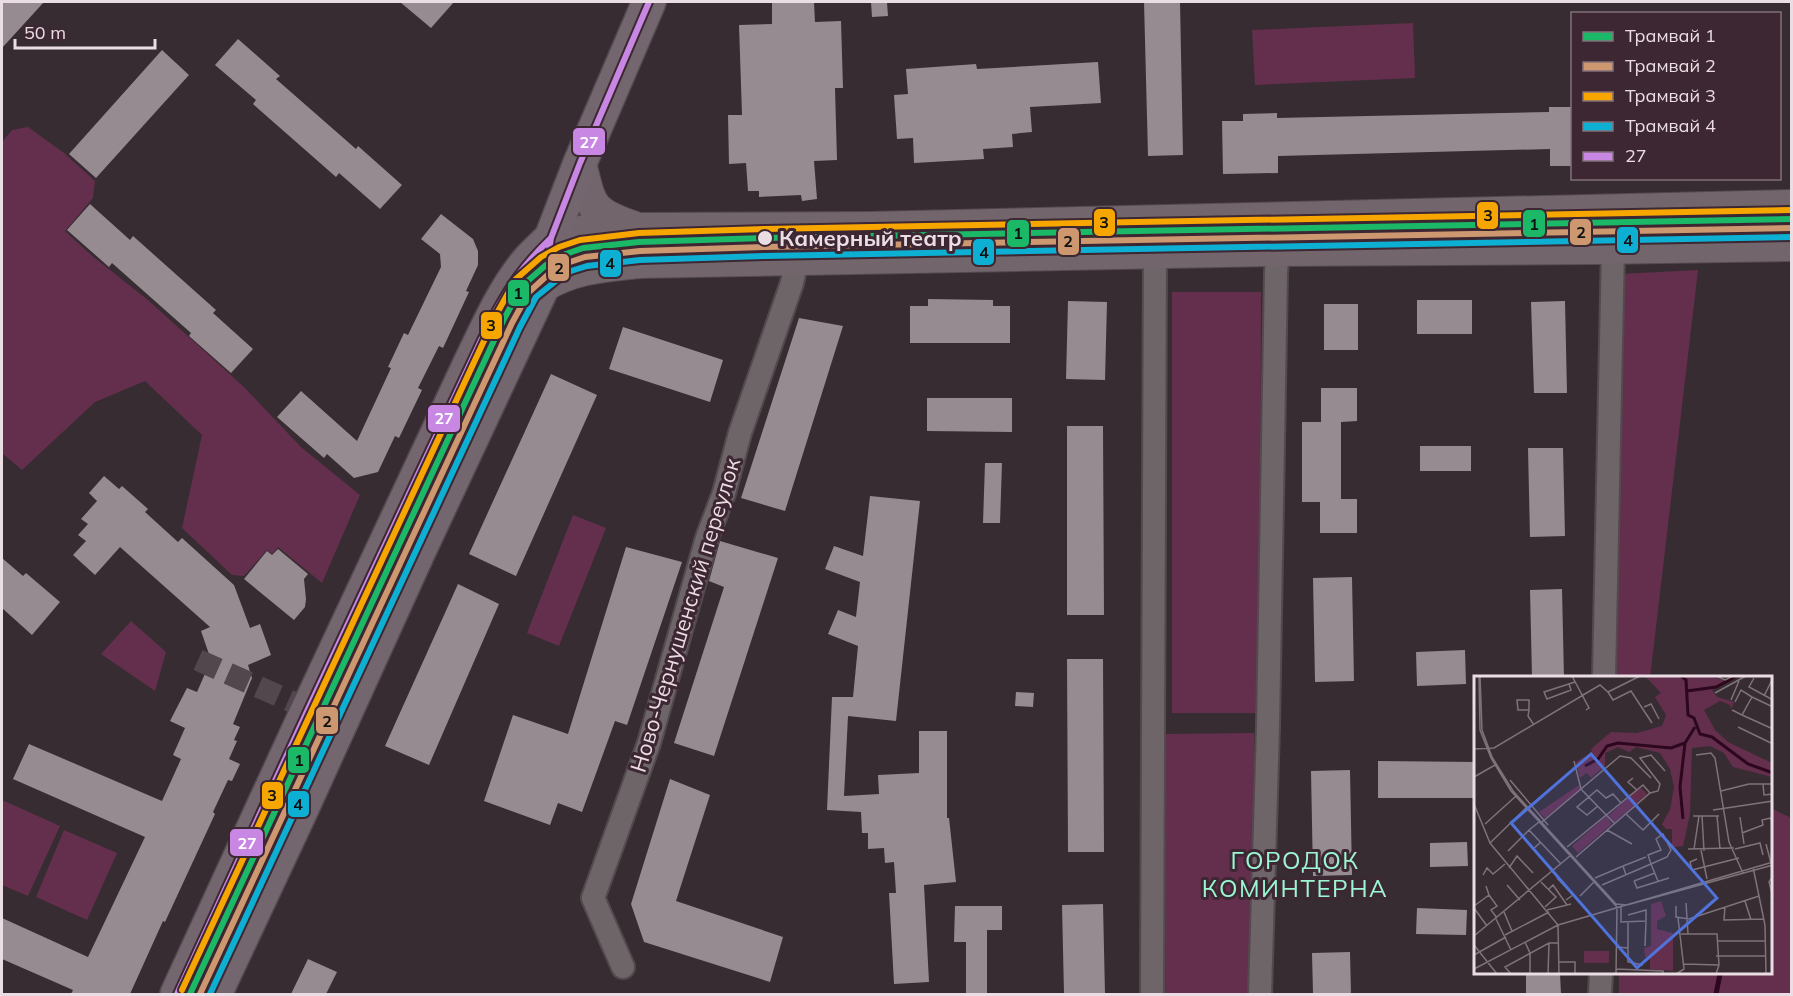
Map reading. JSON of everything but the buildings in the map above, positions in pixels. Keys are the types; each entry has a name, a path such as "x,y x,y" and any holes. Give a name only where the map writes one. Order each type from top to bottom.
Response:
{"main road":[{"path":"215,994 418,551 543,286 563,235 580,163 650,2"},
{"path":"580,163 592,204 599,213 609,219 640,229"},
{"path":"177,994 496,310 528,261 563,235 640,229 869,228 1791,206"},
{"path":"563,235 585,268"},
{"path":"543,286 585,268 639,262 1278,250 1791,245"}],"street":[{"path":"1604,676 1612,209"},
{"path":"1260,994 1278,250"},
{"path":"1152,994 1155,253"},
{"name":"Ново-Чернушенский переулок","path":"623,968 593,898 649,743 707,538 724,493 740,433 792,282 797,260"},
{"path":"308,709 316,723 326,754"},
{"path":"1600,975 1600,994"}],"shaded area":[{"path":"1413,23 1415,78 1255,85 1252,30"},
{"path":"28,127 64,153 95,181 93,198 65,231 91,255 148,300 244,387 301,447 360,495 322,583 278,547 272,554 267,550 244,576 232,575 182,528 202,435 145,381 95,402 22,470 2,453 2,142 12,130"},
{"path":"1698,270 1650,676 1609,676 1621,274"},
{"path":"1172,292 1261,292 1260,713 1172,713"},
{"path":"573,515 606,528 559,646 527,633"},
{"path":"131,621 166,652 155,691 101,654"},
{"path":"1254,733 1253,994 1165,994 1164,734"},
{"path":"2,800 60,826 28,896 2,885"},
{"path":"1772,808 1791,818 1791,994 1619,994 1619,975 1772,975"},
{"path":"64,830 117,853 87,920 36,897"}],"waterway":[{"path":"1716,994 1720,975"}],"tunnel":[{"path":"198,660 308,709"}],"tram line":[{"name":"3","path":"182,990 496,315 516,279 541,257 559,247 580,240 639,233 765,229 1792,210"},
{"name":"1","path":"190,994 504,319 522,286 546,265 563,255 583,248 639,242 765,238 1792,219"},
{"name":"2","path":"200,994 512,323 529,292 551,272 567,263 585,257 640,251 765,247 1792,228"},
{"name":"4","path":"210,994 520,327 536,297 571,271 587,266 640,260 765,256 1792,237"}],"transit line":[{"name":"27","path":"543,286 551,238 580,163 649,2"},
{"name":"27","path":"177,994 489,323 516,278 551,238"}],"place":[{"name":"Камерный театр","path":"765,238"}],"district":[{"name":"ГОРОДОК КОМИНТЕРНА","path":"1295,875"}]}
